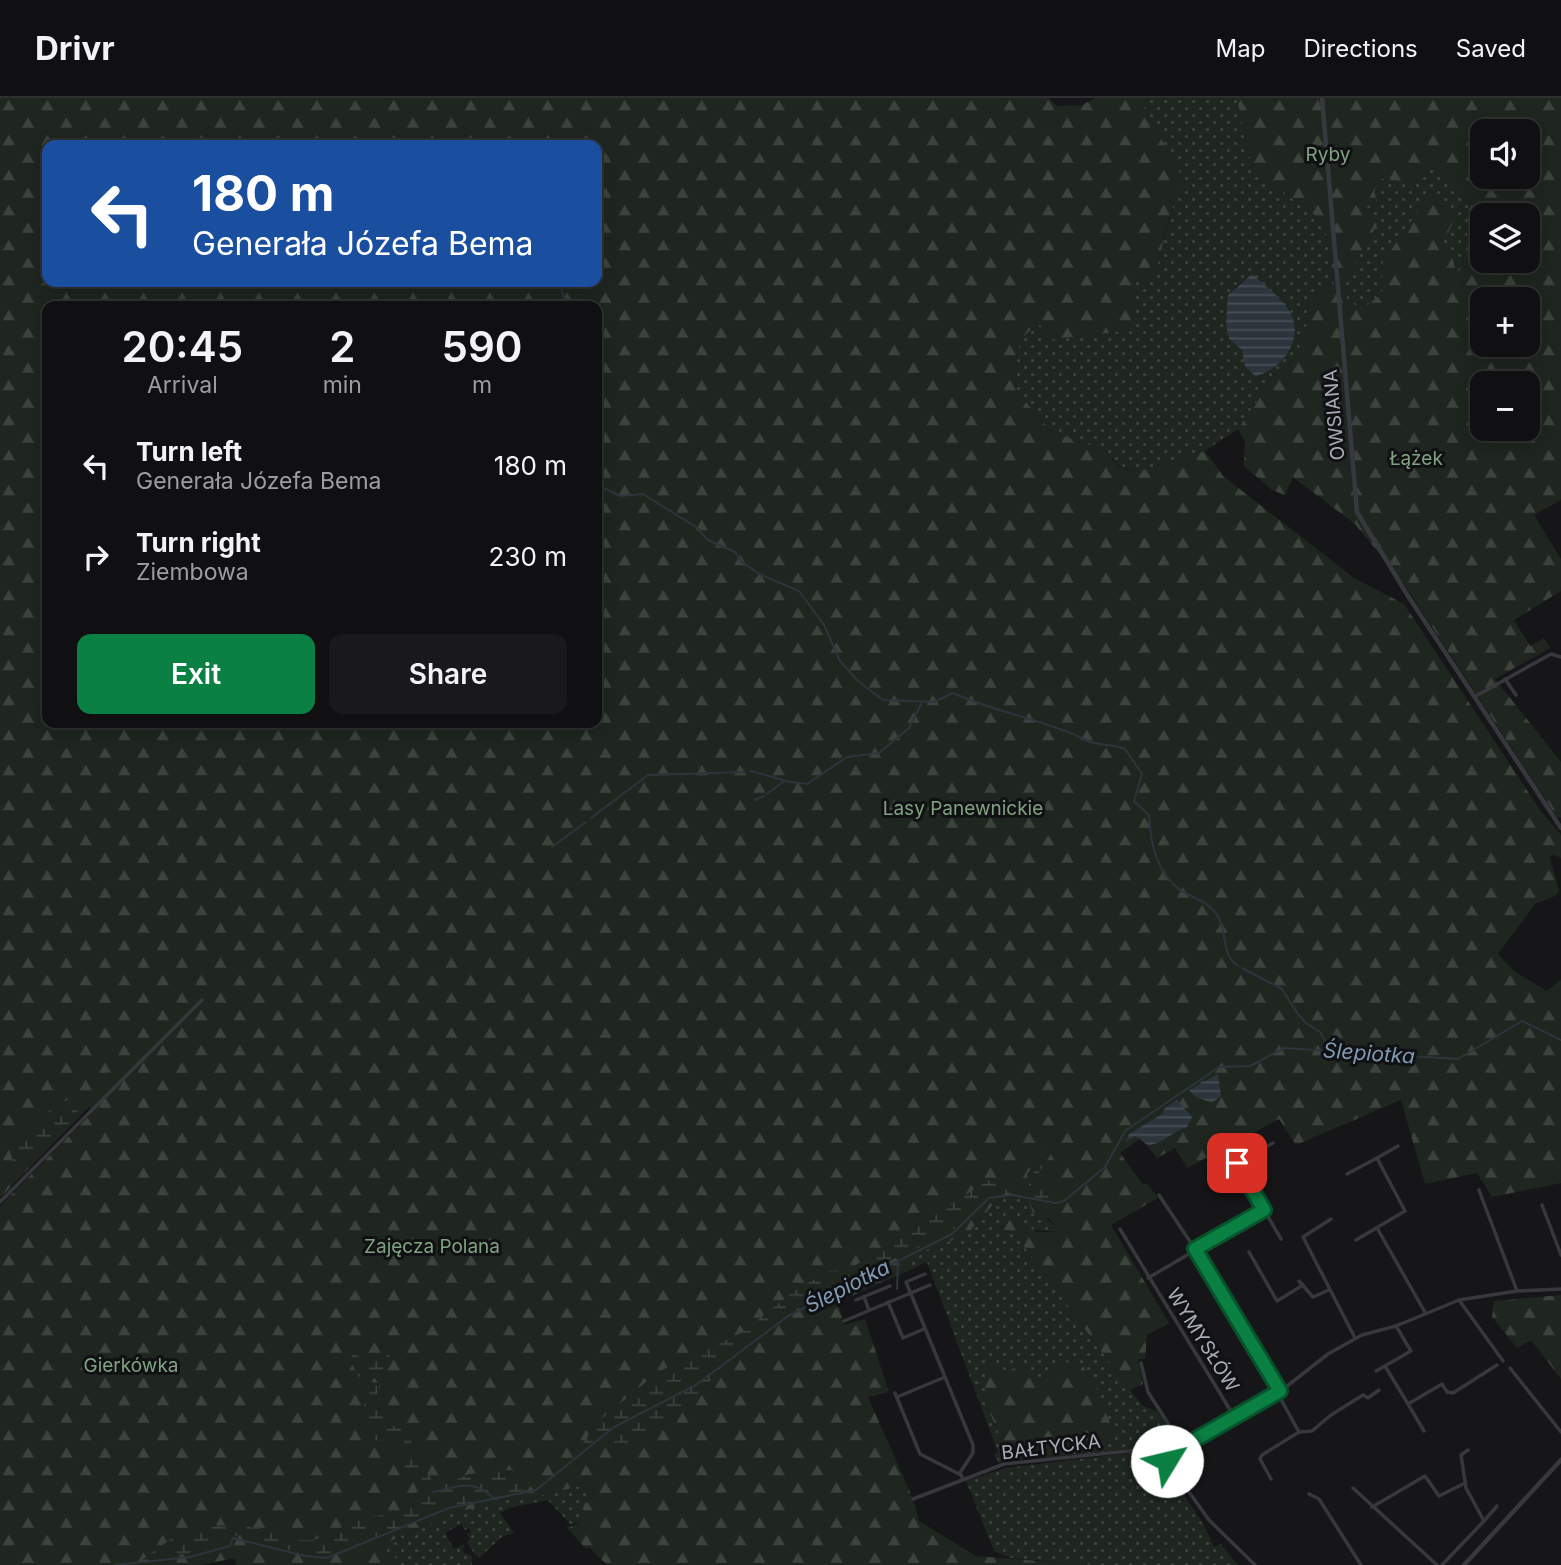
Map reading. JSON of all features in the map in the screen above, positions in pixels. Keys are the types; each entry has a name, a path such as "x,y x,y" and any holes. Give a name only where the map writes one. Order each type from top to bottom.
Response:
{"street":[{"name":"OWSIANA","path":"1322,98 1357,512 1368,534 1561,828"},
{"path":"1474,697 1550,653 1561,657"},
{"path":"1505,679 1516,695"},
{"path":"0,1202 202,1000"},
{"path":"1273,1143 1237,1163 1281,1239"},
{"path":"1348,1174 1398,1146"},
{"path":"1356,1240 1405,1211 1377,1158"},
{"path":"1479,1190 1517,1291"},
{"path":"1159,1195 1195,1249 1279,1392 1299,1432"},
{"path":"1542,1205 1561,1255"},
{"name":"WYMYSŁÓW","path":"1148,1278 1264,1210"},
{"path":"1331,1219 1303,1237 1355,1338"},
{"path":"1377,1228 1426,1314"},
{"name":"WYMYSŁÓW","path":"1120,1229 1235,1418"},
{"path":"1249,1252 1278,1301 1301,1283 1314,1303"},
{"path":"911,1293 906,1282 925,1273"},
{"path":"844,1321 930,1285"},
{"path":"856,1300 890,1286"},
{"path":"1255,1565 1209,1520 1167,1461 1170,1454 1279,1392 1328,1354 1355,1338 1396,1326 1460,1300 1517,1291 1561,1289"},
{"path":"1310,1296 1329,1290"},
{"name":"BAŁTYCKA","path":"911,1293 972,1445 973,1453 959,1474"},
{"path":"864,1297 869,1310"},
{"path":"1460,1300 1503,1361"},
{"path":"888,1302 903,1338 925,1328"},
{"path":"1376,1371 1410,1351 1396,1326"},
{"path":"1141,1363 1148,1392 1182,1447"},
{"path":"1408,1404 1442,1384 1447,1392 1454,1393 1497,1365"},
{"path":"1385,1366 1424,1431"},
{"path":"1510,1368 1561,1432"},
{"path":"945,1377 896,1395 920,1454 959,1474 963,1479"},
{"path":"1271,1479 1260,1459 1262,1455 1299,1432 1312,1431 1331,1415 1363,1395 1368,1398 1380,1391"},
{"name":"BAŁTYCKA","path":"913,1499 1004,1464 1148,1449 1167,1461"},
{"path":"1468,1450 1461,1455 1465,1483 1484,1521"},
{"path":"1464,1565 1561,1460"},
{"path":"1372,1507 1424,1476 1439,1496 1465,1483"},
{"path":"1353,1488 1439,1565 1497,1506"},
{"path":"1309,1494 1320,1499 1361,1565"}],"green space":[{"name":"Lasy Panewnickie","path":"0,98 1048,98 1057,106 1082,105 1095,98 1139,98 1181,175 1182,189 1174,200 1154,278 1133,282 1133,330 1046,340 1044,323 1025,335 1020,342 1016,358 1016,390 1050,431 1104,450 1119,467 1137,472 1205,451 1223,476 1354,578 1404,604 1540,810 1561,835 1561,858 1552,854 1550,858 1559,891 1555,896 1535,904 1498,954 1515,972 1547,991 1561,980 1561,1183 1492,1197 1477,1173 1425,1184 1401,1100 1296,1145 1279,1119 1187,1168 1175,1148 1157,1158 1141,1138 1120,1153 1143,1185 1147,1183 1158,1198 1111,1225 1169,1323 1147,1335 1145,1359 1138,1359 1143,1384 1130,1390 1018,1238 1002,1228 1005,1218 1017,1217 1036,1232 1060,1232 1049,1218 1035,1218 1028,1200 1000,1197 966,1235 911,1256 912,1269 838,1302 844,1325 865,1319 889,1392 868,1397 913,1499 919,1521 976,1556 1091,1565 607,1565 589,1547 586,1549 567,1528 580,1523 584,1504 595,1498 589,1484 530,1498 518,1496 454,1513 379,1546 378,1553 395,1557 401,1565 236,1565 235,1558 200,1565 0,1565 0,1206 94,1111 89,1107 0,1198"},
{"path":"1139,98 1237,98 1251,168 1324,222 1334,284 1308,300 1306,333 1295,358 1272,379 1238,429 1205,451 1137,472 1119,466 1104,450 1050,431 1016,390 1016,359 1020,342 1025,335 1044,323 1046,340 1133,330 1133,282 1154,278 1181,175","holes":["1252,275 1250,372 1242,350 1229,338 1226,324 1235,287"]},
{"path":"1237,98 1561,98 1561,500 1534,515 1561,559 1561,591 1514,620 1530,646 1544,638 1550,648 1495,679 1561,762 1561,818 1557,817 1404,584 1355,524 1293,477 1285,495 1272,490 1244,466 1245,442 1238,429 1272,379 1295,358 1306,333 1308,300 1334,284 1324,222 1251,168","holes":["1432,169 1468,200 1470,220 1458,278 1452,257 1440,238 1448,233 1455,218 1432,191 1383,262 1382,294 1362,309 1347,300 1345,282 1379,221 1364,209 1377,200 1374,192 1380,179 1388,178 1399,186"]},
{"path":"1432,168 1468,200 1470,220 1458,280 1452,257 1440,238 1383,262 1382,294 1361,310 1347,300 1345,282 1364,209 1380,179 1388,178 1399,186"},
{"path":"71,1099 78,1109 77,1119 22,1169 13,1162 9,1147 58,1103"},
{"path":"1050,1148 1051,1154 1039,1172 1041,1181 1062,1191 1082,1176 1083,1180 1064,1197 1052,1201 998,1191 990,1195 957,1227 783,1315 734,1352 688,1408 634,1443 614,1443 600,1436 577,1453 595,1424 658,1372 743,1332 794,1291 829,1271 847,1270 883,1249 889,1236 904,1228 914,1229 988,1180 1025,1189 1029,1186 1027,1174"},
{"path":"1000,1197 1028,1200 1061,1232 1002,1228 1018,1238 1130,1390 1143,1406 1157,1411 1179,1446 1164,1455 1148,1447 1053,1457 1110,1443 1114,1431 1094,1384 1076,1360 1040,1378 1026,1364 987,1380 984,1400 1011,1460 999,1463 994,1454 998,1452 927,1262 912,1269 910,1256 969,1229"},
{"path":"1561,1295 1561,1379 1531,1340 1517,1348 1492,1317 1494,1301"},
{"path":"347,1348 353,1348 361,1361 371,1367 388,1348 391,1353 378,1378 359,1377 347,1355"},
{"path":"994,1359 1005,1372 1026,1364 1040,1378 1072,1360 1077,1360 1090,1376 1115,1431 1110,1443 1053,1457 1011,1460 984,1400 987,1360"},
{"path":"369,1382 380,1383 377,1395 385,1424 403,1428 436,1488 469,1474 511,1470 531,1485 528,1490 454,1506 325,1557 274,1547 240,1532 238,1536 230,1535 228,1542 185,1554 142,1560 185,1532 206,1526 234,1527 238,1518 250,1527 271,1530 285,1537 313,1540 360,1519 395,1513 412,1506 420,1499 415,1496 417,1486 406,1472 401,1450 385,1442 366,1438 372,1427 364,1408"},
{"path":"1148,1451 1156,1454 1204,1525 1214,1547 1221,1544 1238,1565 1091,1565 1011,1558 994,1551 966,1481 1005,1468"},
{"path":"589,1484 595,1498 584,1504 580,1523 570,1524 548,1500 513,1507 500,1513 514,1533 503,1536 480,1557 475,1555 467,1542 470,1540 467,1534 471,1532 469,1528 465,1530 461,1524 445,1533 454,1549 464,1544 463,1552 472,1556 472,1565 401,1565 377,1553 379,1546 454,1513 518,1496 530,1498"}],"shaded area":[{"path":"1252,274 1286,306 1295,329 1291,347 1280,363 1255,376 1245,366 1242,350 1229,339 1226,324 1228,295"},
{"path":"1218,1074 1221,1096 1212,1103 1194,1096 1189,1090"},
{"path":"1177,1100 1192,1117 1187,1127 1149,1145 1135,1136 1126,1142 1129,1134 1162,1114 1165,1108"}],"waterway":[{"path":"561,287 567,301"},
{"path":"602,487 620,496 643,494 696,527 708,540 735,552 741,561 759,574 799,591 824,625 840,661 858,681 883,700 934,702 953,693 1055,727 1092,743 1125,749 1142,774 1134,801 1149,815 1153,845 1160,865 1179,889 1214,911 1221,923 1226,949 1238,966"},
{"path":"767,794 784,781 807,784 847,757 879,753 909,728 921,704"},
{"path":"751,771 783,780"},
{"path":"591,818 648,775 744,772"},
{"path":"755,800 764,796"},
{"path":"552,847 586,822"},
{"path":"1242,968 1282,989 1297,1013 1320,1032 1330,1049"},
{"name":"Ślepiotka","path":"115,1565 190,1557 230,1546 233,1538 305,1556 327,1558 449,1508 536,1490 614,1427 696,1385 788,1316 952,1234 989,1198 1012,1195 1056,1203 1064,1201 1105,1167 1125,1131 1219,1067 1250,1066 1284,1048 1458,1059 1522,1021 1561,1040"},
{"path":"897,1289 898,1262"},
{"path":"433,1492 473,1486 496,1500"}],"route":[{"path":"1167,1461 1170,1454 1280,1391 1245,1328 1195,1249 1264,1210 1237,1163"}],"park label":[{"name":"Ryby","path":"1328,154"},
{"name":"Łążek","path":"1416,458"},
{"name":"Zajęcza Polana","path":"432,1246"},
{"name":"Gierkówka","path":"131,1365"}]}
